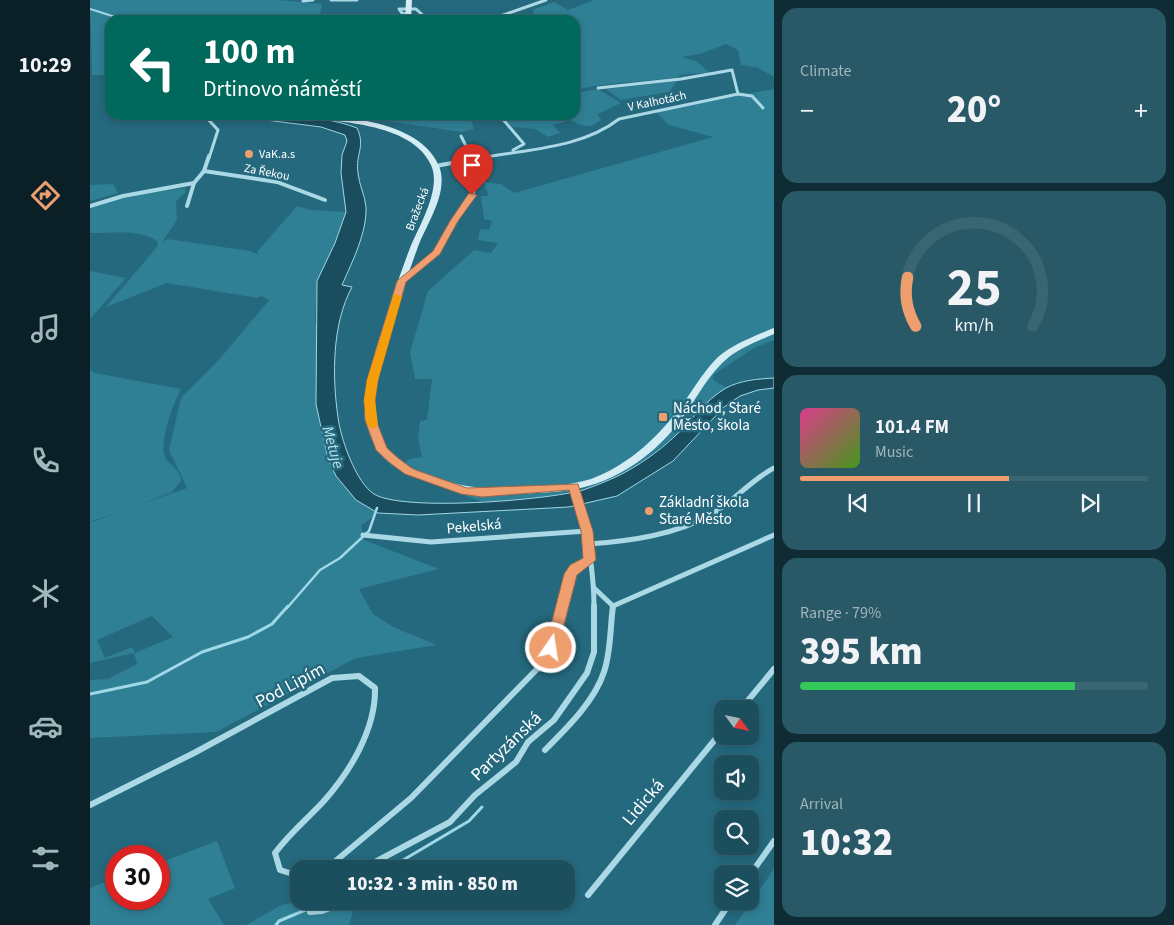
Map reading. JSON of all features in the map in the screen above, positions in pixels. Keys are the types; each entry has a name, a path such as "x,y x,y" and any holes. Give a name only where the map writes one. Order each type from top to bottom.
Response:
{"street":[{"path":"303,1 313,0"},
{"path":"331,0 357,0"},
{"path":"409,0 409,15"},
{"path":"503,15 546,0"},
{"path":"406,15 399,9 409,7 422,12 424,15"},
{"path":"598,88 681,79 732,70 738,94 752,96 763,108"},
{"name":"V Kalhotách","path":"436,166 510,151 579,140 606,129 619,119 738,94"},
{"path":"186,206 194,183 204,172 218,130 211,120"},
{"path":"339,120 366,123 392,131 411,140 426,153 436,166"},
{"path":"504,120 524,144 510,151"},
{"path":"402,281 437,252 454,221 472,195 481,171 481,157 467,148 461,136"},
{"name":"Bražecká","path":"436,166 438,190 402,281 379,355 370,400 371,420 382,450 409,471 465,492 482,493 574,488 596,481 656,446 723,358 741,345 774,332"},
{"name":"Za Řekou","path":"204,172 277,182 325,200"},
{"path":"90,206 123,196 194,183"},
{"path":"589,544 607,543 686,526 713,514 774,468"},
{"name":"Partyzánská","path":"379,860 450,822 476,795 516,762 528,742 554,720 587,673 594,652 594,588 587,531 574,488"},
{"name":"Pekelská","path":"363,535 431,542 587,531"},
{"path":"594,588 613,606 774,535"},
{"path":"337,860 411,798 542,664 551,648 570,574 575,568 590,560"},
{"name":"Partyzánská","path":"545,750 558,738 602,678 613,606"},
{"path":"748,700 774,669"},
{"name":"Pod Lipím","path":"90,805 194,753 332,678 358,676 375,688 376,702 370,722 352,764 328,796 284,841 275,854 280,870 290,873"},
{"name":"Lidická","path":"588,895 714,741"},
{"path":"757,865 774,841"},
{"path":"310,910 310,912 327,910"},
{"path":"715,925 725,910"}],"shaded area":[{"path":"90,0 279,0 322,4 320,15 105,15 105,75 92,75"},
{"path":"594,0 774,0 774,77 756,67 741,65 738,50 726,44 700,54 681,57 696,61 710,73 683,74 679,75 679,77 580,89 580,15 534,15 532,10 554,2 568,10"},
{"path":"677,81 669,92 621,100 606,89"},
{"path":"598,89 621,103 598,114 601,120 597,123 590,126 582,125 570,120 580,120 580,92"},
{"path":"774,89 774,340 754,348 713,375 713,380 727,388 647,458 615,477 598,484 563,493 493,502 480,501 451,489 405,463 410,459 422,457 418,438 420,421 427,420 432,379 415,379 410,352 428,291 474,250 491,253 498,243 478,240 480,229 489,230 492,221 484,219 481,196 489,196 483,182 501,184 514,193 713,137 669,125 655,111"},
{"path":"381,120 471,120 474,129 461,132"},
{"path":"506,120 570,120 553,125 560,133 548,137 535,129 512,127"},
{"path":"113,184 118,193 90,201 90,185"},
{"path":"186,188 185,193 176,201 177,220 162,242 167,239 250,251 259,255 257,252 297,206 311,210 346,212 336,241 317,281 315,322 356,500 378,513 361,526 364,540 439,569 359,589 373,614 393,627 437,645 356,658 216,732 90,738 90,680 108,679 137,664 134,653 90,663 90,523 119,512 90,522 90,370 95,373 181,389 174,404 165,435 164,453 166,459 177,471 181,481 172,492 138,505 187,488 169,450 181,398 217,362 269,300 261,296 258,298 167,283 106,307 157,247 158,242 135,233 90,233 90,208 131,195","holes":["152,616 173,637 135,653 132,647 105,658 97,640"]},
{"path":"90,271 126,278 90,319"},
{"path":"217,841 235,888 208,899 224,925 90,925 90,888 105,882 105,910 170,910 170,859"},
{"path":"774,869 774,925 735,925 745,910 759,910 759,891"},
{"path":"290,903 290,910 353,910 349,925 246,925 282,905"}],"water":[{"name":"Metuje","path":"266,120 326,120 357,128 360,135 357,166 366,207 366,217 358,247 342,285 352,287 345,302 337,334 335,385 339,426 350,459 361,480 374,494 390,499 444,503 509,500 565,494 583,490 633,468 681,431 712,398 726,388 756,379 774,378 774,388 758,390 740,396 724,407 673,461 617,496 569,507 418,515 378,513 356,500 336,476 328,459 316,404 317,281 335,243 346,212 341,173 342,155 347,141 345,135 321,127"}],"waterway":[{"path":"90,9 109,15"},
{"path":"287,608 320,570 340,558 369,531 377,508"},
{"path":"90,694 147,682 202,652 248,637 272,624 288,606"},
{"path":"403,860 469,821 482,807"},
{"path":"276,925 279,921 305,910"}],"slow traffic":[{"path":"373,425 370,400 372,380 397,296"}],"place":[{"name":"VaK.a.s","path":"249,154"},
{"name":"Náchod, Staré Město, škola","path":"663,417"},
{"name":"Základní škola Staré Město","path":"649,511"}],"route":[{"path":"472,195 454,221 437,252 402,281 388,322 372,380 371,420 382,450 394,461 409,471 465,492 482,493 574,486 587,531 590,560 580,564 570,574 551,648"}]}
